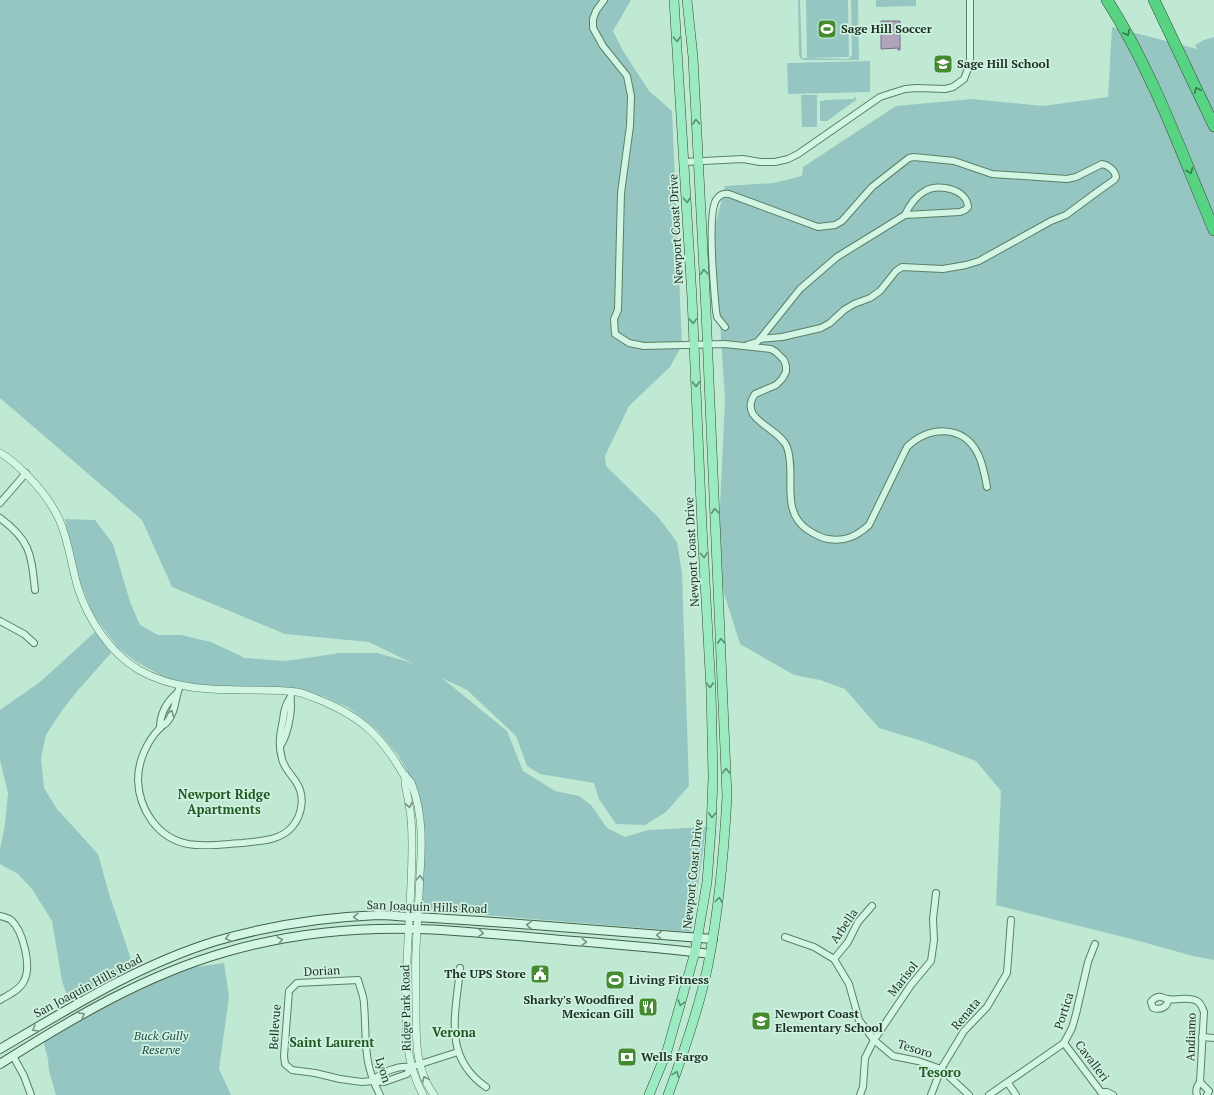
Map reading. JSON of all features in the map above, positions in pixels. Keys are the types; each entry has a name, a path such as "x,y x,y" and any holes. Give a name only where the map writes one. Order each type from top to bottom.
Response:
{"highway":[{"path":"1107,0 1126,31 1156,90 1214,230"},
{"path":"1154,0 1214,126"}],"main road":[{"name":"Newport Coast Drive","path":"649,1095 667,1051 698,938 707,882 713,777 694,345 674,0"},
{"name":"Newport Coast Drive","path":"668,1095 697,1011 713,939 719,900 724,849 727,796 708,344 693,57 687,0"},
{"name":"San Joaquin Hills Road","path":"0,1049 115,982 182,953 216,941 254,931 295,924 338,918 378,915 451,918 713,939"},
{"name":"San Joaquin Hills Road","path":"0,1064 121,993 183,966 226,952 294,937 346,930 417,929 644,946 710,954"}],"street":[{"path":"604,0 596,11 593,19 593,28 603,46 627,76 631,96 630,126 621,193 618,310 614,319 615,334 629,343 644,346 708,344 744,346 776,352 784,360 786,372 776,385 755,394 751,404 751,412 760,423 779,436 787,448 789,458 791,503 797,517 804,527 826,539 840,540 854,536 861,532 872,520 907,447 913,441 930,432 950,432 965,438 978,453 987,487"},
{"path":"684,162 744,159 760,162 775,162 788,159 798,154 880,97 905,89 945,89 953,87 964,79 969,66 970,1"},
{"path":"725,327 717,317 716,311 711,229 713,209 716,200 719,196 724,194 729,194 810,225 825,227 835,225 842,221 872,187 909,158 914,157 954,160 992,174 1072,178 1102,164 1107,164 1115,173 1116,177 1114,180 1066,215 1051,221 991,256 966,265 943,269 902,267 896,271 880,291 870,298 854,304 844,310 830,323 821,328 782,337 760,339"},
{"path":"744,346 757,342 800,289 836,257 905,215 960,212 968,207 968,203 958,192 949,189 938,188 925,190 908,208 905,215"},
{"name":"Ridge Park Road","path":"0,452 6,455 44,493 59,519 69,547 78,587 89,616 103,636 121,656 138,669 159,679 180,686 201,689 273,690 291,695 299,692 318,699 346,712 362,722 380,741 411,782 418,803 421,820 422,848 416,952 416,1052 423,1077 434,1095"},
{"path":"0,502 26,474"},
{"path":"0,518 18,533 26,545 32,559 36,590"},
{"path":"0,621 24,634 34,643"},
{"path":"180,686 176,694 176,703 167,722 160,728 149,743 142,758 139,768 138,787 145,809 156,827 170,838 187,844 251,842 273,839 288,831 296,822 301,809 301,791 285,766 282,759 280,746 284,740 288,723 291,695"},
{"name":"Ridge Park Road","path":"405,775 404,785 412,819 406,1015 407,1051 415,1081 423,1095"},
{"name":"Marisol","path":"860,1095 863,1087 865,1058 874,1040 910,985 931,962 934,940 933,919 936,893"},
{"name":"Arbella","path":"834,959 848,942 858,922 872,906"},
{"path":"0,916 10,919 18,928 22,938 28,967 24,981 15,992 0,1000"},
{"name":"Renata","path":"931,1095 941,1069 964,1031 987,1007 1007,973 1011,920"},
{"name":"Tesoro","path":"785,936 814,947 834,959 849,984 859,1020 874,1040 893,1056 941,1069 969,1095"},
{"name":"Portica","path":"989,1095 1064,1043 1072,1028 1088,962 1095,944"},
{"path":"460,968 455,1026 458,1052 467,1070 475,1079 486,1087"},
{"name":"Dorian","path":"289,990 297,983 358,980"},
{"name":"Lyon","path":"358,980 364,1003 367,1058 372,1081 380,1095"},
{"name":"Bellevue","path":"289,990 284,1056 285,1064 292,1070 315,1073 340,1079 362,1082 372,1081"},
{"name":"Andiamo","path":"1168,1000 1192,999 1200,1004 1204,1012 1200,1082 1196,1092 1197,1095"},
{"path":"1202,1037 1214,1038"},
{"name":"Cavalleri","path":"1064,1043 1101,1094 1107,1092 1113,1095"},
{"path":"372,1081 379,1074 405,1066 411,1067 458,1052"},
{"path":"13,1056 24,1076 31,1095"},
{"path":"1200,1082 1209,1091 1207,1095"},
{"path":"1008,1083 1016,1095"}],"green space":[{"path":"0,0 631,0 613,31 623,51 649,91 672,111 682,345 670,367 629,406 605,456 606,466 658,517 677,542 682,573 689,786 666,812 645,825 616,824 599,799 594,783 540,774 527,766 516,736 467,690 442,678 507,731 523,771 555,791 579,796 591,805 607,828 625,837 648,830 706,827 692,932 423,910 420,809 410,777 398,755 377,730 349,708 325,697 295,688 213,686 185,683 162,676 135,661 118,648 93,614 77,574 65,519 95,520 113,544 130,602 140,625 158,635 181,635 211,642 245,658 286,661 340,653 377,653 406,661 420,667 369,642 285,634 172,587 142,520 0,398"},
{"path":"798,0 800,0 802,58 849,59 852,55 851,0 858,0 859,60 801,59 799,55"},
{"name":"Sage Hill Soccer","path":"806,0 848,0 849,57 807,58"},
{"path":"876,0 916,0 916,6 876,7"},
{"path":"1112,27 1197,49 1195,45 1214,37 1214,960 1193,956 996,905 1001,791 976,761 925,742 879,728 845,689 820,680 794,675 740,644 717,571 725,400 714,231 725,186 774,183 802,176 803,167 896,106 972,99 1043,106 1108,97"},
{"path":"870,61 870,92 788,94 787,63"},
{"path":"801,95 817,95 817,127 802,127"},
{"path":"854,97 856,97 856,100 827,121 820,121 820,101 854,99"},
{"path":"95,632 111,653 63,709 46,735 41,758 44,788 57,809 98,854 110,897 134,968 69,1001 62,981 52,921 32,889 18,874 0,864 0,849 5,825 8,793 0,760 0,710 40,682"},
{"name":"Buck Gully Reserve","path":"224,963 229,997 219,1069 231,1095 56,1095 49,1071 48,1059 43,1040 103,1003 181,969"}],"shaded area":[{"path":"881,21 900,21 900,50 898,50 898,48 881,49"}],"place":[{"name":"Sage Hill Soccer","path":"827,29"},
{"name":"Sage Hill School","path":"943,64"},
{"name":"The UPS Store","path":"540,974"},
{"name":"Living Fitness","path":"615,980"},
{"name":"Sharky's Woodfired Mexican Gill","path":"648,1007"},
{"name":"Newport Coast Elementary School","path":"761,1021"},
{"name":"Wells Fargo","path":"627,1057"}],"district":[{"name":"Newport Ridge Apartments","path":"224,802"},
{"name":"Verona","path":"454,1032"},
{"name":"Saint Laurent","path":"332,1042"},
{"name":"Tesoro","path":"940,1072"}]}
